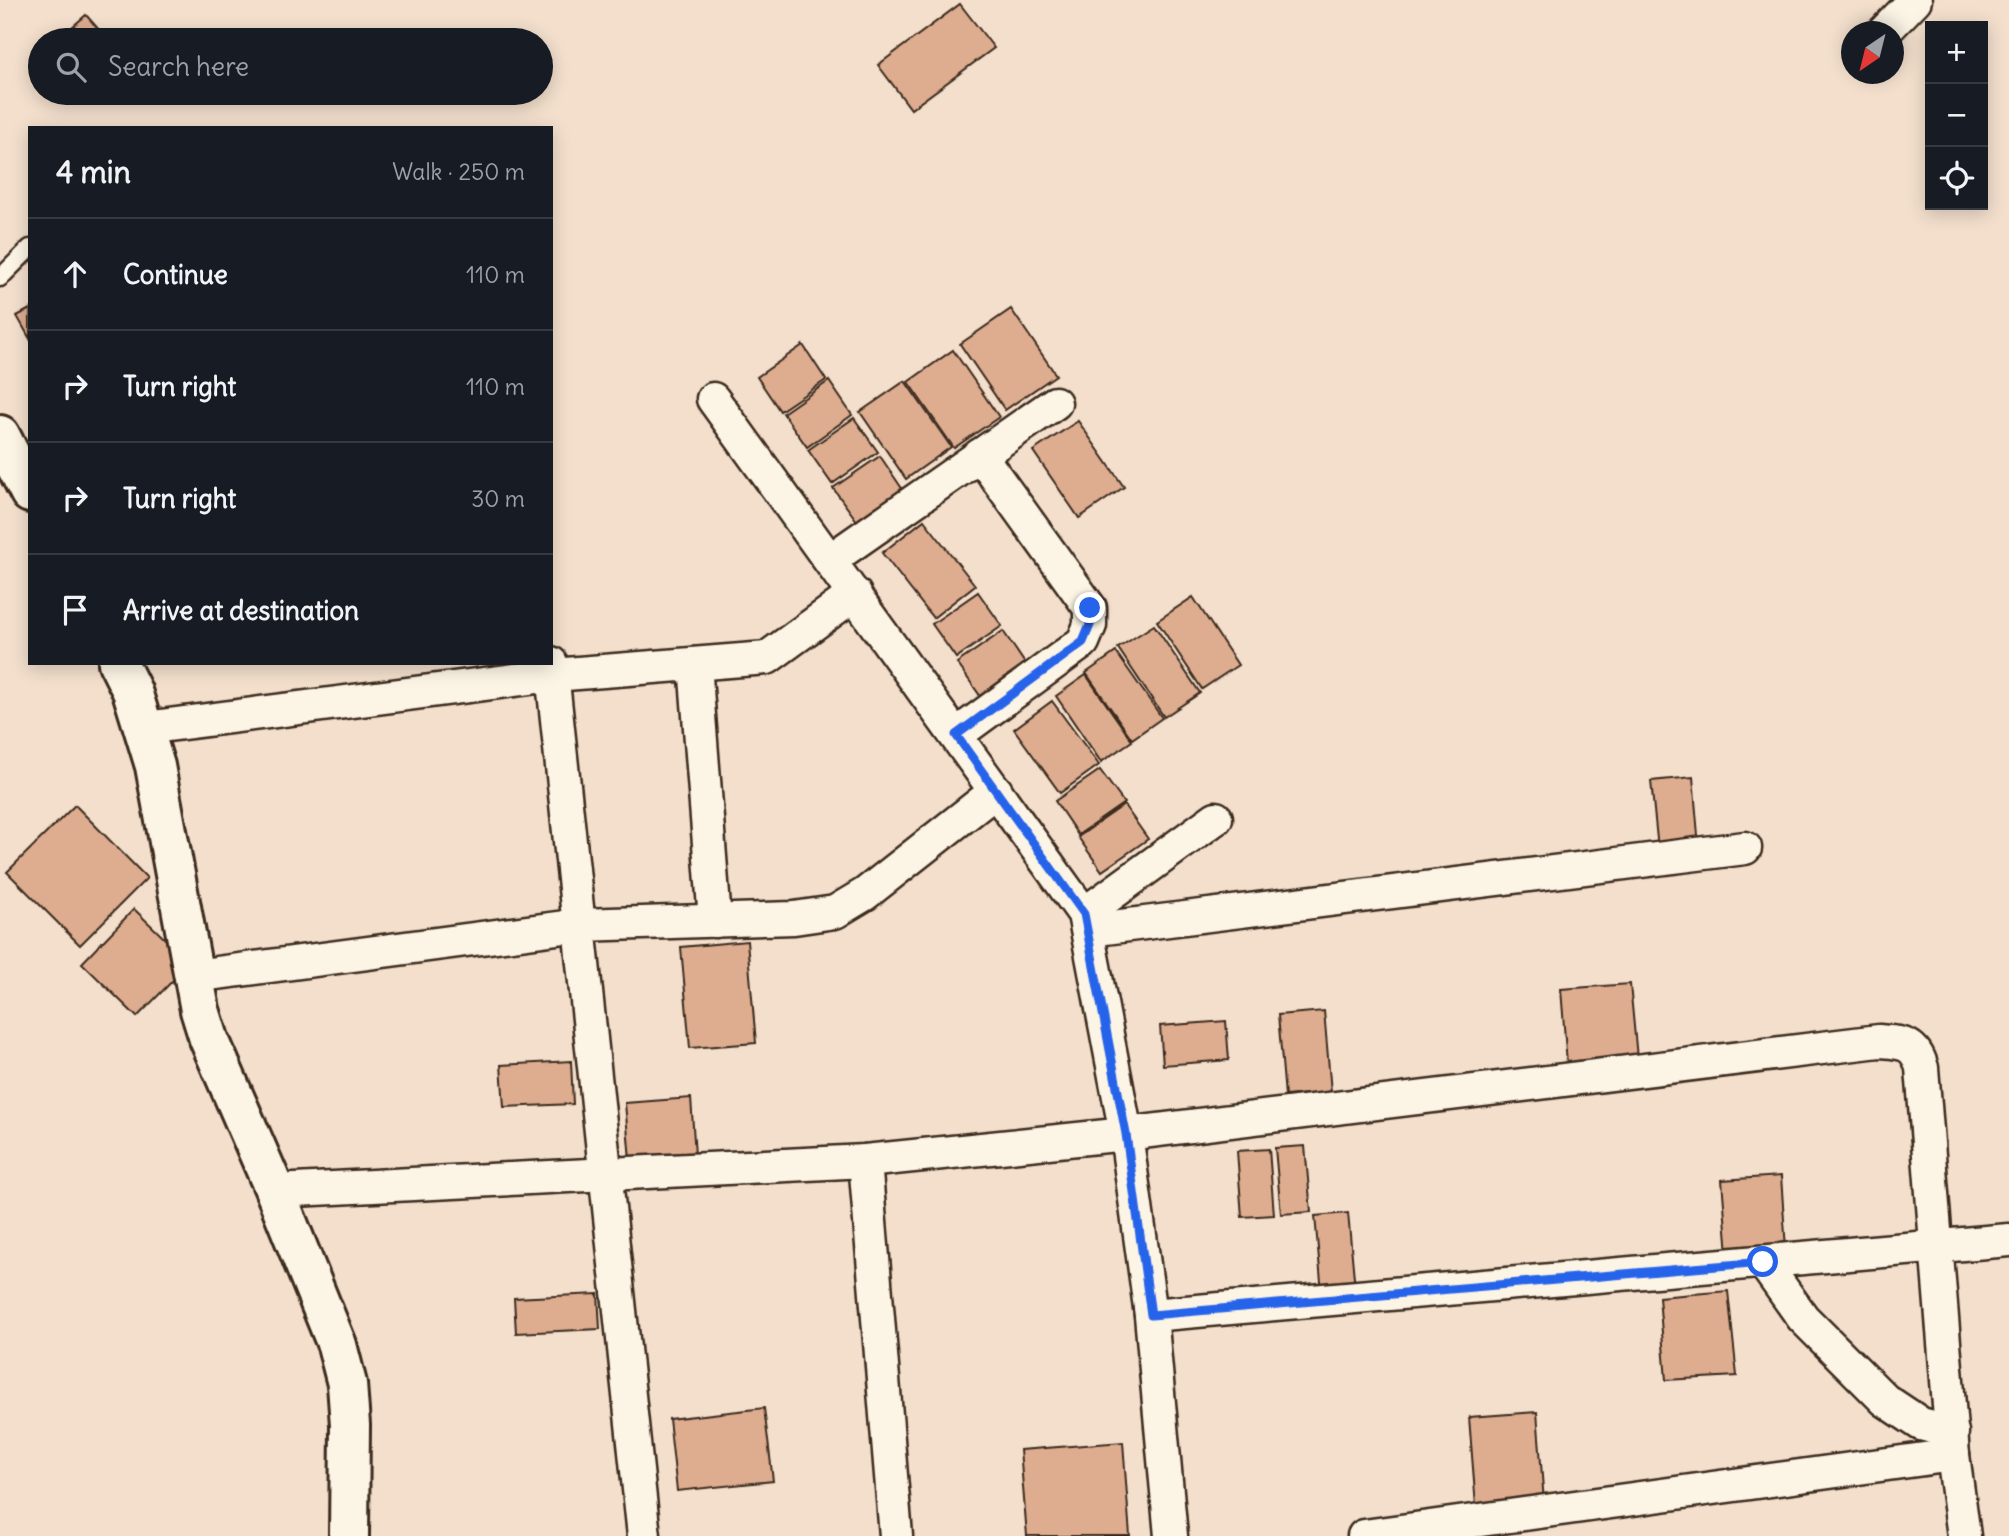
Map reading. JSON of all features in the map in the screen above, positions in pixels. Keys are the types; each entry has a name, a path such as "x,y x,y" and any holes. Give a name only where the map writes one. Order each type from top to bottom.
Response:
{"street":[{"path":"1895,21 1915,0"},
{"path":"713,399 956,735 1087,922 1126,1134 1151,1315 1171,1536"},
{"path":"830,560 1055,403"},
{"path":"0,435 28,489"},
{"path":"956,735 1083,642 1090,625 1090,608 980,455"},
{"path":"145,728 552,669 695,664 766,658 855,594"},
{"path":"695,664 715,921"},
{"path":"119,665 132,691 155,766 200,1010 209,1039 275,1191 337,1345 347,1384 350,1425 349,1536"},
{"path":"552,669 644,1536"},
{"path":"194,976 580,925 794,918 835,912 864,894 996,791"},
{"path":"1087,922 1216,818"},
{"path":"1087,922 1745,848"},
{"path":"275,1191 865,1160 1126,1134 1880,1041 1905,1044 1918,1053 1922,1068 1953,1443 1964,1536"},
{"path":"865,1160 896,1536"},
{"path":"1151,1315 2009,1240"},
{"path":"1763,1262 1803,1318 1885,1400 1953,1443"},
{"path":"1364,1536 1953,1443"}],"lane":[{"path":"0,278 28,250"}],"building":[{"path":"960,4 994,48 911,109 878,65"},
{"path":"86,15 97,28 71,28"},
{"path":"1011,309 1056,375 1005,410 960,344"},
{"path":"28,310 28,335 17,316"},
{"path":"803,345 826,380 780,411 757,377"},
{"path":"953,350 999,417 954,448 908,382"},
{"path":"829,381 852,415 807,447 783,413"},
{"path":"905,381 951,447 906,479 860,412"},
{"path":"854,418 878,452 832,484 808,450"},
{"path":"1078,421 1124,487 1079,518 1033,451"},
{"path":"880,456 903,490 857,521 833,488"},
{"path":"924,520 975,585 933,618 882,553"},
{"path":"978,592 1002,626 956,658 932,624"},
{"path":"1193,597 1238,665 1202,689 1157,621"},
{"path":"1154,625 1200,693 1164,717 1118,648"},
{"path":"1003,631 1026,665 981,697 957,663"},
{"path":"1116,652 1162,718 1132,739 1086,673"},
{"path":"1086,675 1132,741 1101,762 1056,696"},
{"path":"1052,701 1099,765 1060,793 1014,729"},
{"path":"1100,770 1124,803 1078,835 1055,801"},
{"path":"1693,777 1699,847 1658,849 1651,781"},
{"path":"75,805 147,878 80,945 7,872"},
{"path":"1124,805 1148,839 1102,871 1078,837"},
{"path":"134,909 190,963 137,1017 82,963"},
{"path":"747,941 756,1043 690,1048 681,947"},
{"path":"1630,984 1637,1058 1567,1064 1561,989"},
{"path":"1324,1011 1331,1092 1285,1096 1278,1015"},
{"path":"1226,1021 1229,1060 1163,1065 1160,1026"},
{"path":"571,1061 573,1104 504,1107 501,1065"},
{"path":"691,1098 695,1155 630,1160 625,1103"},
{"path":"1305,1146 1311,1212 1281,1214 1275,1148"},
{"path":"1269,1149 1274,1215 1242,1217 1237,1151"},
{"path":"1781,1176 1786,1249 1728,1254 1722,1180"},
{"path":"1348,1213 1355,1289 1322,1292 1315,1216"},
{"path":"1728,1291 1737,1376 1666,1380 1659,1297"},
{"path":"598,1294 600,1329 516,1333 514,1298"},
{"path":"764,1408 773,1481 677,1491 669,1419"},
{"path":"1537,1412 1544,1502 1476,1507 1469,1417"},
{"path":"1123,1442 1130,1536 1027,1536 1020,1450"}],"route":[{"path":"1090,608 1090,625 1083,642 956,735 1084,914 1126,1134 1151,1315 1763,1262"}]}
